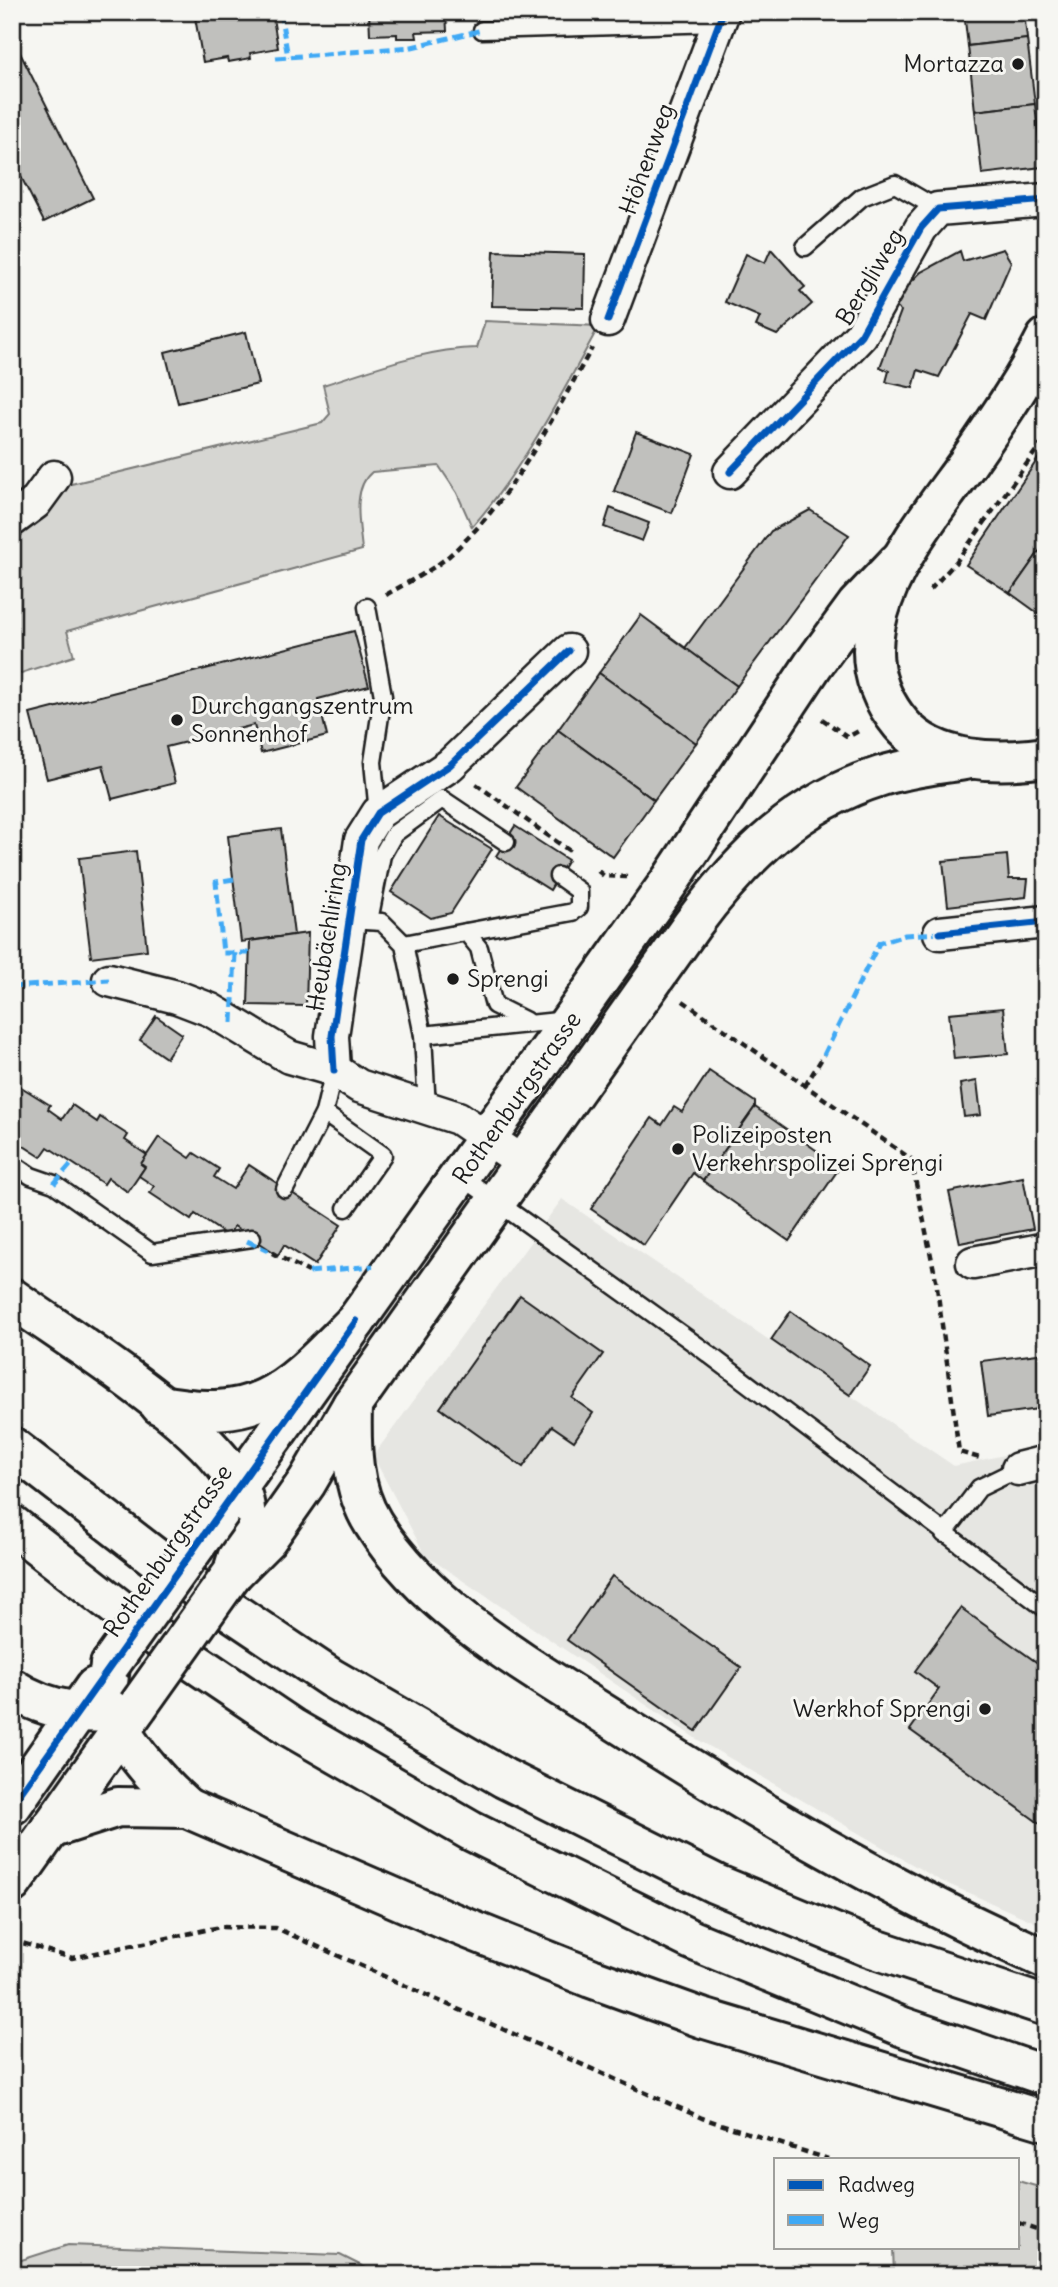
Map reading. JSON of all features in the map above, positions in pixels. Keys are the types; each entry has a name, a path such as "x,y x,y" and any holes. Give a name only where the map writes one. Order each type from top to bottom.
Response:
{"main road":[{"path":"1042,351 898,562 876,624 872,647 876,679 890,710 910,734 970,759 1022,761 1046,757"},
{"name":"Rothenburgstrasse","path":"12,1883 50,1829 110,1698 243,1514 356,1321 672,878 813,666 857,605 898,562"},
{"name":"Rothenburgstrasse","path":"243,1514 307,1482 352,1405 712,898 772,834 806,809 860,783 884,775 970,759"},
{"path":"12,1298 160,1405 205,1441 243,1514"},
{"path":"160,1405 204,1412 235,1409 268,1399 296,1379 356,1321"},
{"path":"352,1405 355,1472 366,1511 394,1552 417,1578 463,1619 548,1678 747,1803 944,1914 1046,1959"},
{"path":"12,1447 180,1577 412,1727 504,1778 716,1884 866,1946 1046,2006"},
{"name":"Rothenburgstrasse","path":"12,1805 110,1698 232,1574 243,1514"},
{"path":"12,1525 145,1629 292,1728 471,1831 692,1940 902,2027 1046,2076"},
{"path":"12,1688 42,1703 110,1698 159,1784 187,1808 446,1920 591,1978 702,2018 1046,2120"},
{"path":"50,1829 118,1807 187,1808"}],"street":[{"name":"Höhenweg","path":"608,320 721,17"},
{"path":"939,209 1046,200"},
{"name":"Bergliweg","path":"730,472 861,335 921,228 939,209"},
{"path":"12,520 35,503 54,477"},
{"name":"Heubächliring","path":"334,1070 332,1036 359,921 361,841 379,813 450,765 569,651"},
{"path":"940,933 1046,922"},
{"path":"109,980 177,997 211,1010 289,1057 334,1070 359,1086 458,1118 524,1163"},
{"path":"973,1263 1046,1249"}],"lane":[{"path":"482,30 721,17"},
{"path":"805,247 862,197 895,184 939,209"},
{"path":"367,607 383,696 373,762 379,813"},
{"path":"427,1109 423,1035 404,943 382,922 359,921 382,855 394,834 442,799 506,842"},
{"path":"404,943 573,912 579,907 579,891 558,876"},
{"path":"466,932 479,948 494,1005 526,1021"},
{"path":"423,1035 526,1021 573,1019"},
{"path":"285,1189 324,1113 334,1070"},
{"path":"324,1113 383,1155 346,1208"},
{"path":"12,1163 31,1176 54,1184 152,1253 252,1238"},
{"path":"461,1176 698,1346 1046,1609"},
{"path":"944,1534 979,1488 1032,1466"}],"path":[{"path":"367,607 449,557 491,512 537,445 608,320"},
{"path":"922,598 956,562 1046,437"},
{"path":"819,717 848,737 871,723"},
{"path":"450,765 582,860"},
{"path":"593,868 604,876 631,877"},
{"path":"672,993 911,1159 936,1280 959,1452 1032,1466"},
{"path":"805,1086 824,1055"},
{"path":"268,1251 309,1272"},
{"path":"12,1940 72,1958 220,1927 276,1928 702,2118 825,2158"},
{"path":"1020,2223 1046,2232"}],"shaded area":[{"path":"485,321 599,326 525,456 472,527 457,493 439,466 372,472 365,479 359,498 362,550 67,631 74,656 12,676 12,535 63,486 322,423 330,414 323,385 418,356 477,348"},
{"path":"562,1199 954,1466 1046,1446 1046,1927 939,1880 695,1738 425,1555 373,1456"},
{"path":"1020,2182 1046,2189 1046,2275 894,2275 893,2248 1020,2248"},
{"path":"68,2245 340,2255 380,2275 12,2275 12,2263"}],"building":[{"path":"194,12 272,12 278,48 250,53 251,58 203,62"},
{"path":"369,12 446,12 447,31 416,32 417,38 397,38 397,34 370,35"},
{"path":"549,12 608,12 608,21 595,21 595,15 549,17"},
{"path":"608,12 646,12 628,13 629,20 608,21"},
{"path":"964,12 1024,12 1027,39 968,46"},
{"path":"12,37 93,198 44,222 12,159"},
{"path":"1027,39 1035,104 975,111 968,46"},
{"path":"1035,104 1042,167 982,174 975,111"},
{"path":"771,249 805,287 800,291 812,304 777,335 756,326 760,317 725,302 746,254 765,263"},
{"path":"1003,249 1011,262 986,320 972,314 939,377 918,370 913,388 886,382 889,371 880,367 901,311 890,303 921,272 960,251 963,261"},
{"path":"494,251 585,254 584,308 492,306"},
{"path":"246,332 258,384 178,403 165,352"},
{"path":"636,432 694,454 672,513 614,491"},
{"path":"1046,447 1046,542 1010,593 966,565"},
{"path":"610,508 649,523 642,541 604,527"},
{"path":"810,510 849,535 737,686 685,648 771,531"},
{"path":"1046,542 1046,619 1010,593"},
{"path":"641,615 737,686 696,743 599,673"},
{"name":"Durchgangszentrum Sonnenhof","path":"354,631 369,686 318,699 327,736 261,753 254,725 166,747 175,783 112,799 103,765 47,779 30,714"},
{"path":"599,673 696,743 654,800 558,730"},
{"path":"558,730 654,800 613,857 516,787"},
{"path":"439,816 492,849 451,913 431,918 391,892"},
{"path":"515,826 568,860 550,890 496,856"},
{"path":"281,829 294,935 241,942 228,836"},
{"path":"136,851 147,950 91,957 79,858"},
{"path":"1007,855 1009,879 1028,879 1026,897 948,906 943,861"},
{"path":"308,933 306,1006 248,1005 250,941"},
{"path":"1003,1008 1008,1054 954,1059 949,1013"},
{"path":"156,1016 182,1034 166,1058 140,1040"},
{"name":"Polizeiposten Verkehrspolizei Sprengi","path":"709,1071 755,1102 755,1107 703,1181 693,1173 644,1245 591,1209 652,1118 662,1125 674,1107 682,1112"},
{"path":"977,1081 981,1115 964,1117 960,1084"},
{"path":"18,1085 50,1105 48,1109 62,1119 72,1105 97,1122 100,1117 128,1135 125,1140 147,1155 141,1164 145,1167 128,1192 108,1178 104,1184 48,1147 41,1157 22,1145 17,1153 12,1150 12,1088 15,1090"},
{"path":"755,1107 840,1167 789,1241 703,1181"},
{"path":"159,1137 190,1158 194,1153 219,1169 214,1177 233,1189 249,1165 341,1225 315,1265 284,1245 278,1255 234,1226 228,1236 195,1214 191,1220 150,1193 154,1186 139,1176 145,1167 141,1164"},
{"path":"1023,1177 1033,1229 960,1243 949,1192"},
{"path":"520,1295 603,1354 572,1398 593,1413 574,1441 552,1426 523,1467 440,1408"},
{"path":"791,1311 870,1366 850,1395 771,1340"},
{"path":"1046,1353 1046,1408 988,1416 981,1361"},
{"path":"612,1576 741,1667 696,1731 567,1640"},
{"name":"Werkhof Sprengi","path":"961,1608 1046,1669 1046,1828 910,1730 939,1689 915,1671"}],"marked path":[{"path":"280,12 288,57"},
{"path":"276,58 412,47 482,30"},
{"path":"234,879 216,882 223,953 235,953"},
{"path":"824,1055 879,943 905,935 940,933"},
{"path":"232,1023 235,953 249,953"},
{"path":"12,987 109,980"},
{"path":"54,1184 72,1163"},
{"path":"247,1241 268,1251"},
{"path":"309,1272 373,1266"}],"cycle path":[{"path":"608,320 723,12"},
{"path":"730,472 861,335 921,228 938,209 1046,200"},
{"path":"334,1070 332,1036 361,840 378,813 450,765 569,651"},
{"path":"940,933 1046,922"},
{"path":"12,1805 356,1321"}],"place":[{"name":"Mortazza","path":"1018,64"},
{"name":"Durchgangszentrum Sonnenhof","path":"177,720"},
{"name":"Sprengi","path":"453,979"},
{"name":"Polizeiposten Verkehrspolizei Sprengi","path":"678,1149"},
{"name":"Werkhof Sprengi","path":"985,1709"}]}
